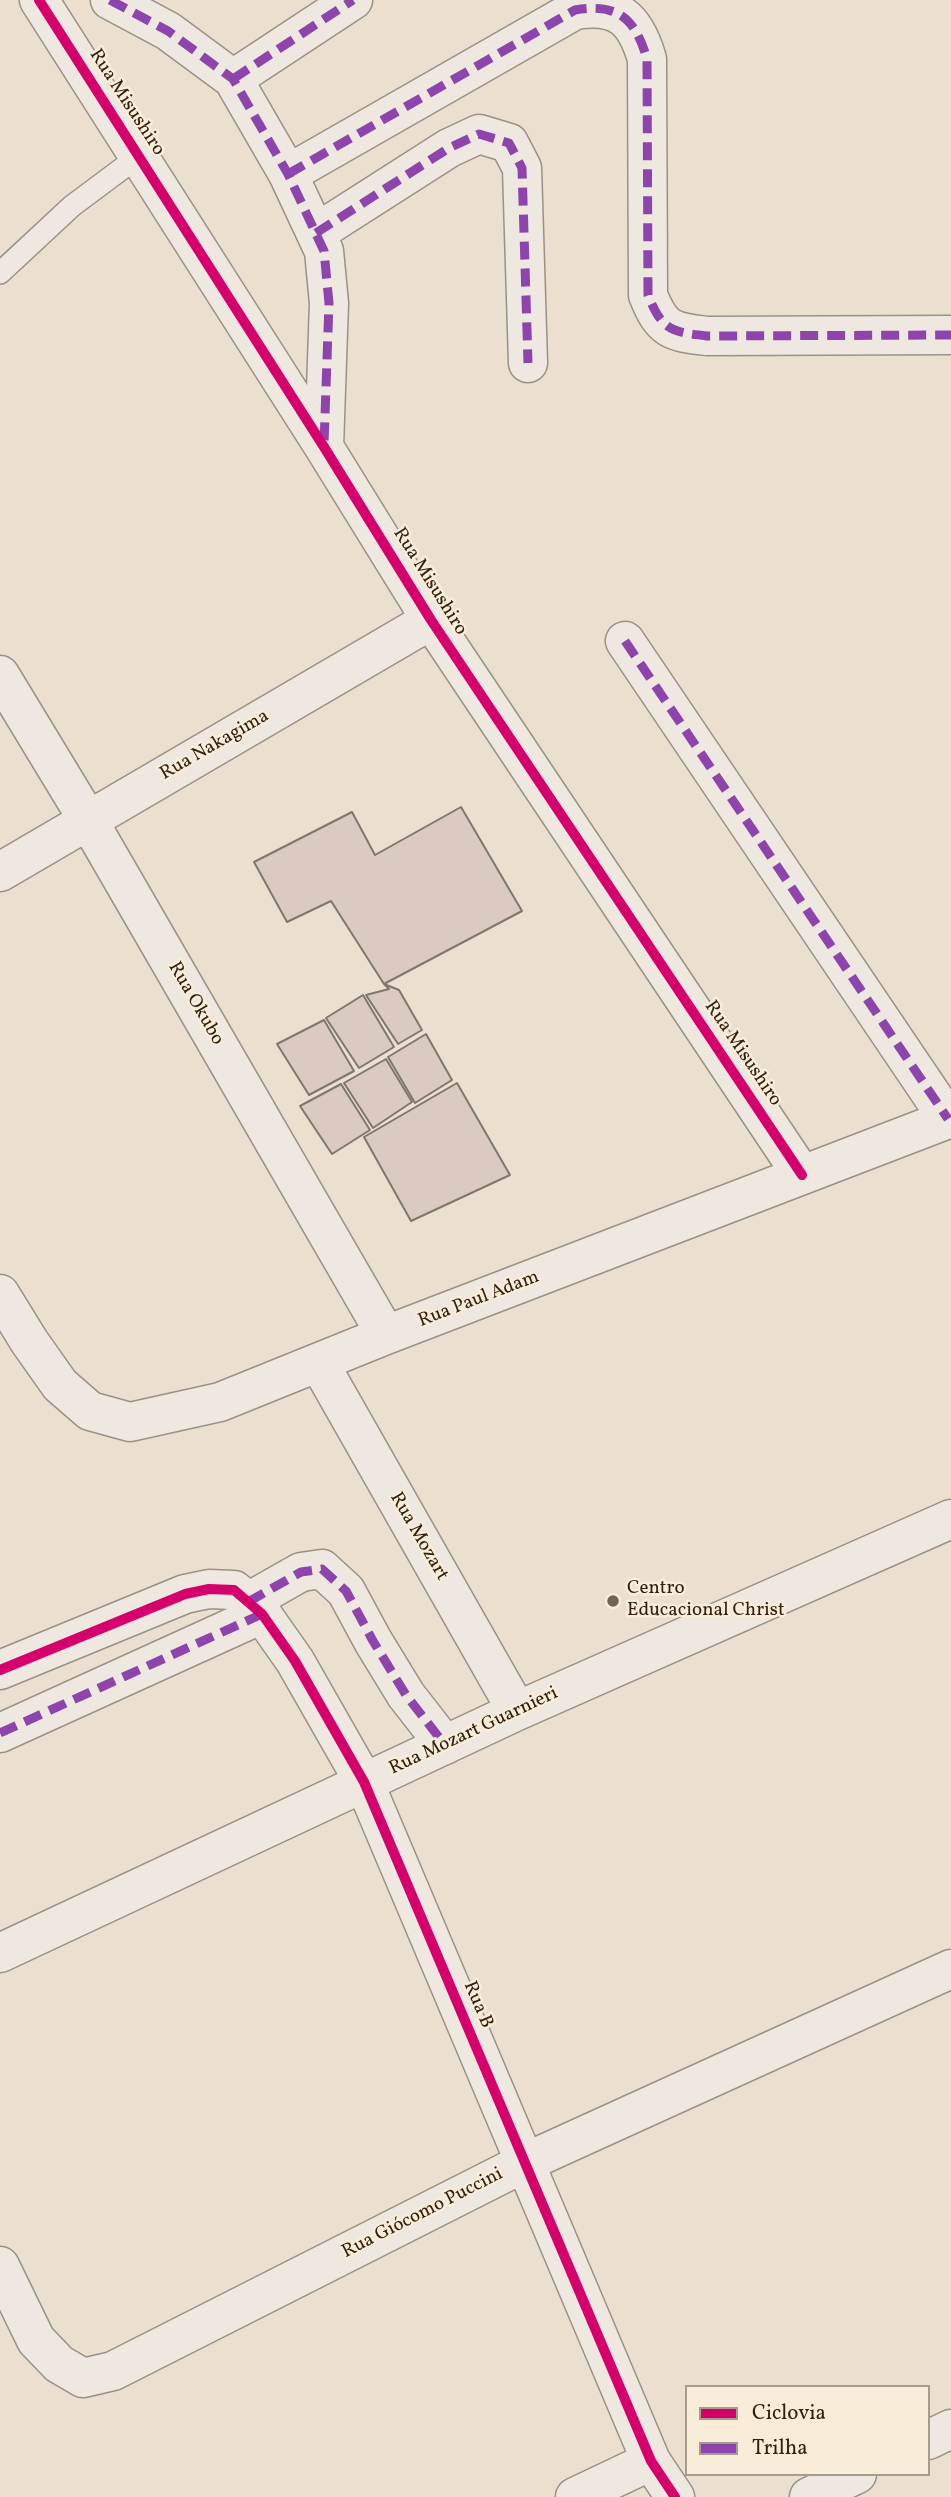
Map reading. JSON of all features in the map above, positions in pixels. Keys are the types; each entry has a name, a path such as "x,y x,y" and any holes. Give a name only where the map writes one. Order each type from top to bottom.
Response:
{"street":[{"name":"Rua Misushiro","path":"39,0 431,620 802,1175"},
{"path":"110,0 168,31 233,79 288,174 324,251 329,303 324,447"},
{"path":"233,79 354,0"},
{"path":"288,174 575,10 594,7 615,10 631,23 642,41 647,59 648,295 657,316 677,332 707,336 951,334"},
{"path":"316,233 449,148 479,134 509,143 522,168 527,363"},
{"name":"Rua Nakagima","path":"0,872 431,620"},
{"path":"625,641 950,1119"},
{"name":"Rua Okubo","path":"0,675 88,820 386,1335"},
{"name":"Rua Paul Adam","path":"0,1294 60,1385 90,1411 130,1422 220,1402 386,1335 950,1119"},
{"name":"Rua Mozart","path":"319,1363 517,1712"},
{"name":"Rua Mozart Guarnieri","path":"0,1952 517,1712 951,1519"},
{"path":"0,1733 255,1608 301,1572 322,1569 346,1591 406,1695 445,1745"},
{"path":"0,1670 186,1594 209,1589 234,1590 255,1608"},
{"name":"Rua B","path":"255,1608 295,1661 364,1782 651,2461 675,2497"},
{"name":"Rua Giócomo Puccini","path":"6,2277 36,2340 59,2364 83,2378 113,2371 524,2163 951,1969"},
{"path":"930,2439 951,2429"},
{"path":"575,2497 651,2461"},
{"path":"809,2497 853,2476"}],"lane":[{"path":"0,273 72,206 139,156"}],"building":[{"path":"461,807 522,911 384,984 331,901 287,922 254,862 352,812 375,855"},
{"path":"384,984 399,990 422,1030 398,1044 366,995 389,989"},
{"path":"363,995 394,1047 359,1068 326,1018"},
{"path":"324,1020 354,1071 309,1095 277,1044"},
{"path":"426,1034 452,1080 415,1103 388,1057"},
{"path":"386,1059 412,1102 373,1128 344,1083"},
{"path":"457,1083 510,1175 411,1221 364,1137"},
{"path":"341,1084 370,1130 332,1154 300,1106"}],"marked path":[{"path":"110,0 168,31 233,79 288,174 324,251 329,303 324,444"},
{"path":"233,79 353,0"},
{"path":"288,174 575,10 603,9 614,12 630,24 637,33 647,59 648,295 663,322 685,333 707,336 951,335"},
{"path":"316,233 449,148 479,134 509,143 522,168 528,363"},
{"path":"625,641 948,1119"},
{"path":"248,1602 301,1572 322,1569 346,1591 406,1695 445,1745"},
{"path":"0,1733 262,1614"}],"cycle path":[{"path":"39,0 431,620 802,1175"},
{"path":"0,1670 185,1594 209,1589 234,1590 262,1614 295,1661 364,1782 651,2461 675,2497"}],"place":[{"name":"Centro Educacional Christ","path":"613,1601"}]}
